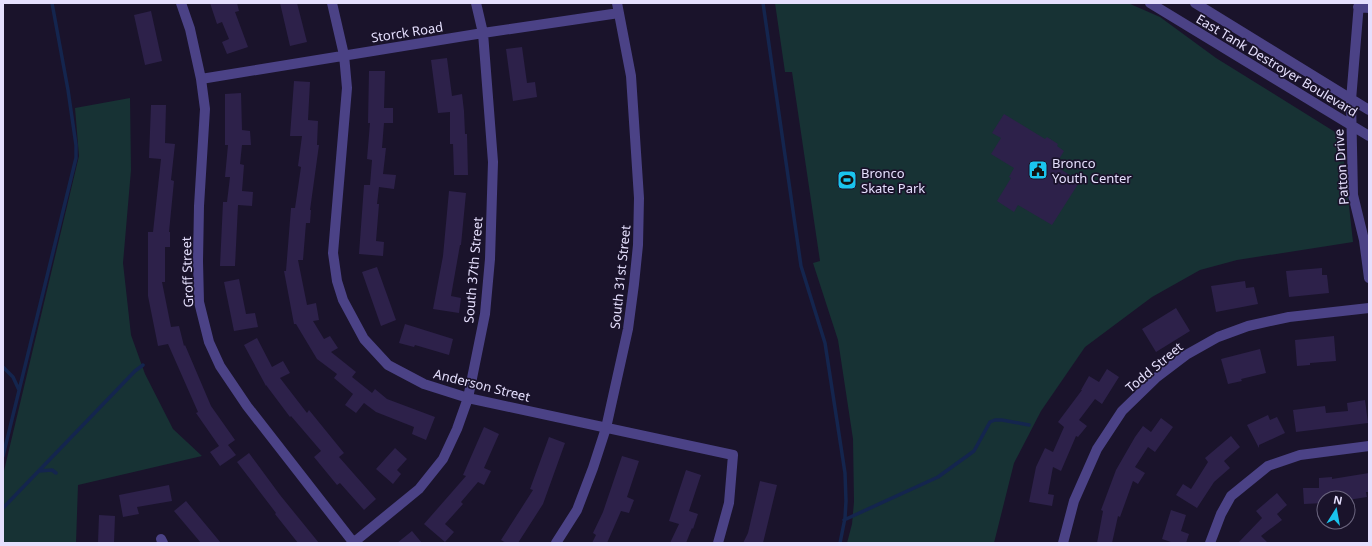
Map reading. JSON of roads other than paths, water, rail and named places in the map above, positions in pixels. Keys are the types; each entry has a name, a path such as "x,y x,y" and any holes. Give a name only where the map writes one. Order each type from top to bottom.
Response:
{"street":[{"name":"Groff Street","path":"181,3 190,29 201,79 205,109 199,206 198,261 199,302 209,342 220,366 247,406 353,543"},
{"name":"Anderson Street","path":"332,3 344,55 347,88 333,253 337,281 343,300 364,339 388,365 424,384 468,398 733,455 729,503 718,543"},
{"name":"South 37th Street","path":"353,543 419,490 443,459 457,429 468,398 485,314 490,259 493,162 483,33 476,3"},
{"name":"East Tank Destroyer Boulevard","path":"1150,3 1369,136"},
{"name":"East Tank Destroyer Boulevard","path":"1195,3 1369,110"},
{"name":"Patton Drive","path":"1359,5 1351,100 1351,125 1354,195 1364,240 1369,278"},
{"path":"1359,5 1369,8"},
{"name":"Storck Road","path":"201,79 483,33 618,8"},
{"name":"South 31st Street","path":"556,543 577,510 594,468 606,428 628,329 638,245 639,198 631,76 618,8"},
{"name":"Todd Street","path":"1063,543 1074,501 1097,449 1122,411 1157,378 1186,355 1218,337 1248,326 1289,317 1369,308"},
{"path":"1210,543 1221,514 1231,496 1268,466 1300,455 1369,446"}],"waterway":[{"path":"3,456 76,158 76,145 68,90 52,3"},
{"path":"763,3 801,266 825,343 845,473 845,518 840,543"},
{"path":"3,508 135,371 143,365"},
{"path":"3,367 13,377 19,390"},
{"path":"844,520 938,477 974,451 990,422 1002,420 1029,425"},
{"path":"39,471 52,470 56,473"}],"place":[{"name":"Bronco Youth Center","path":"1038,170"},
{"name":"Bronco Skate Park","path":"847,180"}]}
